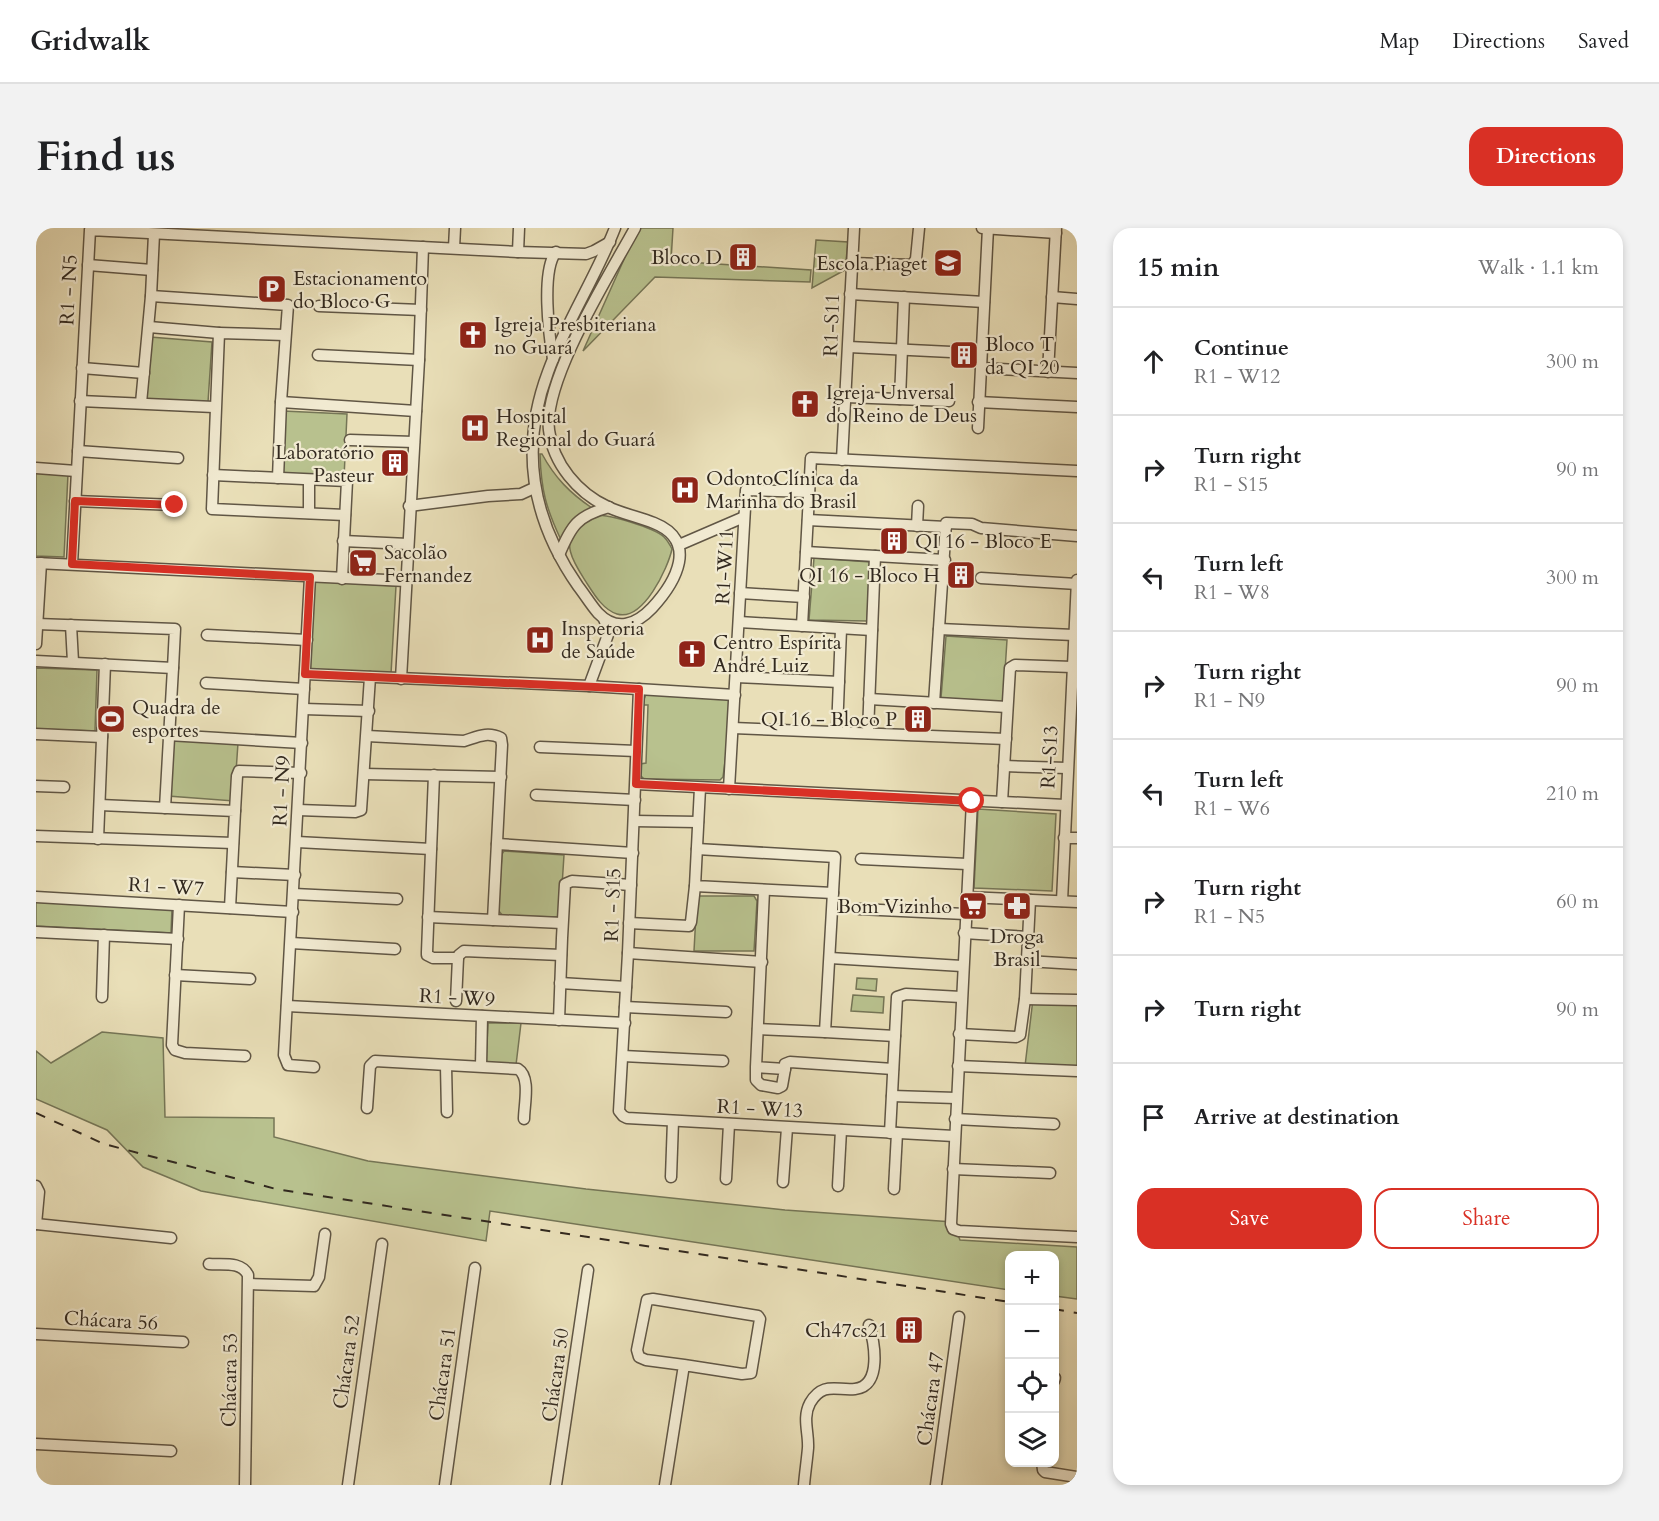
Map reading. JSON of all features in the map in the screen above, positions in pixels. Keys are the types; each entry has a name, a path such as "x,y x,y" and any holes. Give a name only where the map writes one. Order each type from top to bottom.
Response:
{"street":[{"path":"454,248 455,228"},
{"path":"518,252 519,228"},
{"path":"592,686 609,632 604,619 559,555 543,520 534,488 532,455 540,396 553,359 610,243 615,228"},
{"path":"592,686 614,636 623,625 643,618 656,603 676,572 681,558 679,545 665,529 609,507 573,482 564,470 552,443 550,403 559,376 586,318 635,228"},
{"name":"R1-S11","path":"842,460 854,228"},
{"path":"852,263 912,265 916,259 919,228"},
{"path":"982,228 1056,230 1048,372"},
{"path":"978,428 988,228"},
{"name":"R1 - N5","path":"72,564 90,230 153,234 182,232 550,255 586,254 610,243"},
{"path":"141,403 149,327 153,234"},
{"path":"400,679 419,360 423,247"},
{"path":"550,255 547,313 553,359"},
{"path":"88,265 152,270"},
{"path":"850,294 984,302"},
{"path":"151,296 288,305 278,478"},
{"path":"900,399 904,297"},
{"path":"1052,297 1077,299"},
{"path":"319,306 421,310"},
{"path":"149,327 219,333 285,335"},
{"path":"219,333 214,407 212,509 345,515"},
{"path":"849,347 951,352"},
{"path":"318,356 419,360"},
{"path":"82,368 144,373"},
{"path":"981,368 1077,373"},
{"path":"846,397 950,401"},
{"path":"81,401 214,407"},
{"path":"281,402 416,411"},
{"path":"978,402 1077,407"},
{"path":"350,440 414,442"},
{"path":"78,452 178,458"},
{"path":"802,626 811,458 1077,471"},
{"path":"36,468 76,471"},
{"path":"213,476 347,481 342,579"},
{"path":"309,480 309,513"},
{"path":"409,506 521,494 534,488"},
{"name":"R1-W11","path":"729,789 746,490 809,492"},
{"path":"521,494 538,501"},
{"path":"75,501 175,505"},
{"path":"917,526 918,506"},
{"path":"559,555 576,523 589,513 609,507"},
{"path":"679,545 744,517"},
{"path":"808,520 946,527"},
{"path":"934,703 946,523 1077,536"},
{"path":"344,541 408,544"},
{"path":"806,552 945,560"},
{"path":"868,732 875,556"},
{"path":"36,644 38,563 406,581"},
{"name":"R1 - N9","path":"310,577 284,1055 286,1062 292,1066 314,1067"},
{"path":"981,578 1077,582"},
{"name":"R1-S13","path":"1062,901 1065,805 1071,788 1067,768 1073,737 1072,667 1077,582"},
{"path":"740,593 804,597"},
{"path":"604,619 623,625"},
{"path":"739,622 872,630"},
{"path":"38,624 175,629 165,808"},
{"path":"71,625 73,663"},
{"path":"837,731 841,628"},
{"path":"939,629 1074,636"},
{"path":"207,634 307,640"},
{"path":"36,661 173,668"},
{"path":"98,839 105,664"},
{"path":"1002,802 1009,671 1013,666 1072,667"},
{"path":"305,674 592,686 735,695"},
{"path":"298,810 358,812 362,808 370,677"},
{"path":"736,677 839,682"},
{"path":"206,683 304,689"},
{"name":"R1 - S15","path":"627,1118 619,1111 625,1023 639,689"},
{"path":"869,699 1007,707"},
{"path":"304,709 369,711"},
{"path":"733,728 1005,739"},
{"path":"36,734 102,737"},
{"path":"168,735 302,743"},
{"path":"367,736 464,741 477,735 499,736 502,741 494,920"},
{"path":"540,747 636,751"},
{"path":"1004,766 1067,768"},
{"path":"231,908 239,771 301,773"},
{"path":"364,774 501,777"},
{"path":"434,775 427,955 433,958 458,958"},
{"path":"636,784 1065,805"},
{"path":"36,786 64,788"},
{"path":"629,923 689,927 695,886 700,788"},
{"path":"536,795 635,800"},
{"path":"972,801 967,864 951,1224 956,1230 1077,1237"},
{"path":"100,805 235,811"},
{"path":"634,821 698,822"},
{"path":"36,836 233,843"},
{"path":"1064,838 1077,838"},
{"path":"297,842 431,849"},
{"path":"497,844 633,853"},
{"path":"697,849 834,857 825,1032"},
{"path":"861,859 967,864"},
{"path":"232,872 295,875"},
{"path":"560,1020 564,888 568,882 631,885"},
{"path":"695,886 833,893"},
{"path":"764,890 756,1067 758,1084 778,1088 783,1084 785,1064 790,1062 893,1069"},
{"path":"294,894 397,899"},
{"name":"R1 - W7","path":"36,897 293,912"},
{"path":"966,897 1077,902"},
{"path":"959,1034 1019,1036 1025,999 1030,900"},
{"path":"179,905 172,1040 175,1050 185,1053 245,1056"},
{"path":"859,909 965,914"},
{"path":"428,917 562,923"},
{"path":"36,932 178,939"},
{"path":"964,933 1028,937"},
{"path":"102,997 104,935"},
{"path":"291,943 395,949"},
{"path":"456,1001 458,958 461,952 467,950 561,955"},
{"path":"628,953 762,962"},
{"path":"830,958 962,966"},
{"path":"1027,961 1077,964"},
{"path":"175,975 250,979"},
{"path":"560,983 626,987"},
{"path":"894,1189 892,1096 897,999 899,996 961,997"},
{"path":"1025,999 1077,1000"},
{"name":"R1 - W9","path":"287,1006 625,1023"},
{"path":"625,1007 726,1012"},
{"path":"481,1066 482,1016"},
{"path":"758,1029 895,1036"},
{"path":"623,1056 723,1061"},
{"path":"367,1108 370,1066 373,1062 481,1066 518,1069 524,1073 524,1119"},
{"path":"446,1066 447,1112"},
{"path":"958,1066 1077,1071"},
{"path":"756,1067 784,1069"},
{"path":"892,1096 956,1098"},
{"name":"R1 - W13","path":"627,1118 954,1136"},
{"path":"955,1119 1054,1124"},
{"path":"671,1177 674,1120"},
{"path":"726,1179 729,1124"},
{"path":"783,1182 786,1128"},
{"path":"838,1186 841,1130"},
{"path":"953,1169 1050,1173"},
{"path":"36,1186 39,1192 36,1224 171,1238"},
{"path":"209,1264 239,1266 244,1269 249,1280 314,1286 319,1277 325,1234"},
{"name":"Chácara 52","path":"348,1485 382,1244"},
{"name":"Chácara 51","path":"445,1485 475,1268"},
{"name":"Chácara 50","path":"556,1485 588,1270"},
{"name":"Chácara 53","path":"245,1485 249,1280"},
{"path":"653,1299 758,1316 760,1319 751,1373 742,1374 684,1365 639,1357 638,1350 647,1300 653,1299"},
{"name":"Chácara 47","path":"936,1485 959,1317"},
{"path":"804,1485 808,1444 806,1424 810,1404 817,1395 830,1387 857,1389 867,1383 873,1371 875,1355 869,1324"},
{"name":"Chácara 56","path":"36,1334 183,1342"},
{"path":"665,1485 684,1365"},
{"path":"36,1444 171,1451"},
{"path":"1044,1467 1045,1472 1064,1480 1077,1477"}],"green space":[{"path":"638,228 673,228 671,261 811,270 810,282 655,277 583,351"},
{"path":"816,240 848,242 845,270 812,288"},
{"path":"150,337 212,342 208,402 145,399"},
{"path":"283,411 347,414 344,478 280,475"},
{"path":"540,454 564,484 592,508 573,520 561,540 545,498"},
{"path":"36,472 68,474 64,557 36,556"},
{"path":"596,515 621,519 651,529 664,537 672,549 670,558 653,592 636,610 627,614 612,612 600,602 579,571 572,555 570,539 573,532 581,523"},
{"path":"814,558 870,562 867,621 809,620"},
{"path":"315,581 396,586 391,674 309,669"},
{"path":"946,636 1007,640 1003,702 941,698"},
{"path":"36,668 97,670 95,731 36,729"},
{"path":"646,694 730,697 730,723 723,777 720,780 644,779 639,774 640,764 646,763 648,705 642,705"},
{"path":"172,739 238,743 234,801 168,796"},
{"path":"978,809 1056,814 1052,891 974,888"},
{"path":"504,851 564,855 560,917 503,916 498,910"},
{"path":"697,896 754,896 757,901 754,951 694,951"},
{"path":"36,902 172,908 171,933 36,926"},
{"path":"857,978 877,979 876,991 856,989"},
{"path":"853,995 884,997 883,1013 851,1011"},
{"path":"1033,999 1077,1004 1077,1071 1025,1066"},
{"path":"488,1023 521,1023 516,1065 486,1063"},
{"path":"102,1032 163,1038 165,1117 274,1118 274,1137 368,1161 586,1189 785,1210 953,1222 960,1240 1077,1247 1077,1299 1059,1297 1059,1251 1005,1251 1005,1289 490,1211 486,1241 201,1191 143,1167 107,1130 36,1099 36,1051 51,1063"}],"railway":[{"path":"36,1113 104,1144 276,1189 1005,1301"},
{"path":"1059,1310 1077,1313"}],"place":[{"name":"Bloco D","path":"743,257"},
{"name":"Escola Piaget","path":"948,263"},
{"name":"Estacionamento do Bloco G","path":"272,289"},
{"name":"Igreja Presbiteriana no Guará","path":"473,335"},
{"name":"Bloco T da QI 20","path":"964,355"},
{"name":"Igreja Unversal do Reino de Deus","path":"805,404"},
{"name":"Hospital Regional do Guará","path":"475,428"},
{"name":"Laboratório Pasteur","path":"395,463"},
{"name":"OdontoClínica da Marinha do Brasil","path":"685,490"},
{"name":"QI 16 - Bloco E","path":"894,541"},
{"name":"Sacolão Fernandez","path":"363,563"},
{"name":"QI 16 - Bloco H","path":"961,575"},
{"name":"Inspetoria de Saúde","path":"540,640"},
{"name":"Centro Espírita André Luiz","path":"692,654"},
{"name":"Quadra de esportes","path":"111,719"},
{"name":"QI 16 - Bloco P","path":"918,719"},
{"name":"Bom Vizinho","path":"973,906"},
{"name":"Droga Brasil","path":"1017,906"},
{"name":"Ch47cs21","path":"909,1330"}],"route":[{"path":"175,505 75,501 72,564 310,577 305,674 639,689 636,784 972,801"}]}
